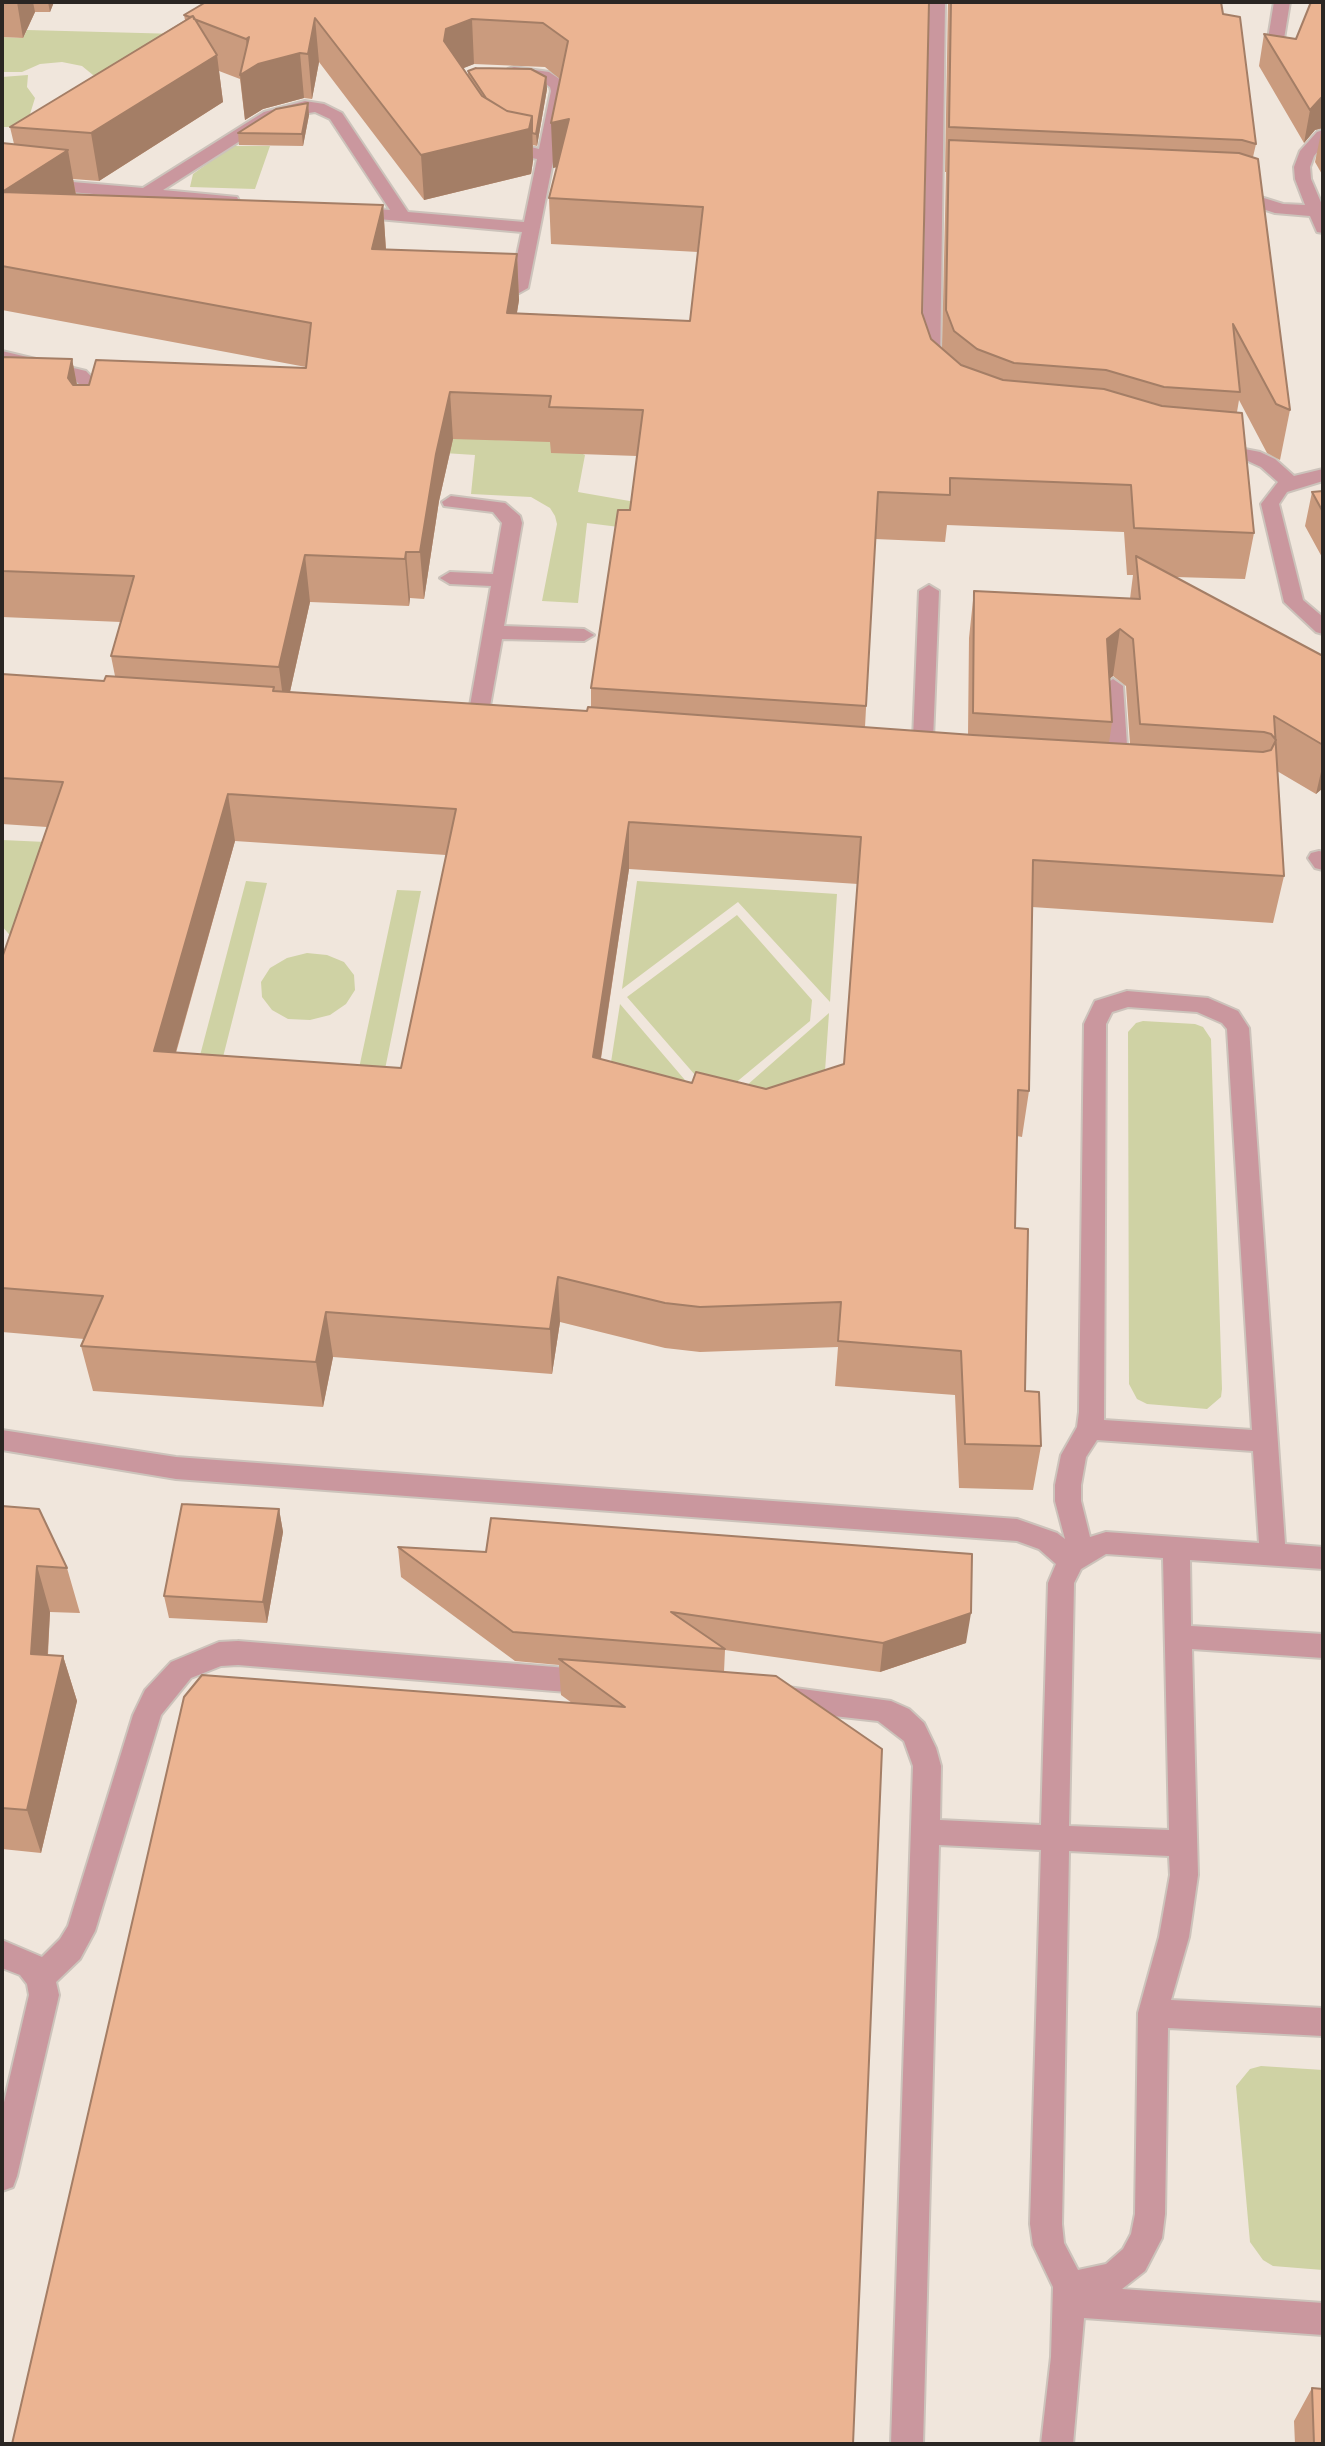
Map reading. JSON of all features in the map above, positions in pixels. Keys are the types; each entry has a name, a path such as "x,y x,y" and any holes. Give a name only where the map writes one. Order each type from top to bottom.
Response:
{"street":[{"path":"937,2 941,180 930,359 939,384"},
{"path":"1275,45 1282,2"},
{"path":"504,72 543,75 558,85 519,288"},
{"path":"145,194 270,115 305,106 318,107 336,116 402,216"},
{"path":"487,128 495,139 508,148 546,155"},
{"path":"1323,135 1306,155 1302,167 1303,179 1323,228"},
{"path":"2,181 251,203"},
{"path":"1218,193 1242,195 1281,209 1316,211"},
{"path":"326,210 531,228"},
{"path":"2,356 69,371 88,381 95,397 88,425"},
{"path":"1193,447 1253,456 1268,463 1290,483"},
{"path":"1323,475 1290,483 1274,496 1271,513 1294,602 1323,628"},
{"path":"451,502 498,507 510,516 512,523 474,736"},
{"path":"450,578 502,580"},
{"path":"922,767 929,591"},
{"path":"493,632 584,635"},
{"path":"1113,686 1119,780"},
{"path":"1076,1557 1068,1485 1074,1455 1090,1429 1095,1024 1103,1007 1115,1001 1200,1004 1230,1017 1238,1028 1273,1554"},
{"path":"1090,1429 1266,1441"},
{"path":"2,1440 176,1468 1017,1530 1048,1541 1076,1557"},
{"path":"1057,2444 1067,2357 1068,2294 1049,2245 1046,2224 1059,1595 1065,1572 1076,1557 1106,1543 1121,1542 1323,1558"},
{"path":"1068,2294 1116,2276 1134,2260 1146,2238 1150,2214 1153,2013 1180,1907 1184,1844 1176,1546"},
{"path":"1178,1637 1323,1646"},
{"path":"40,1978 70,1949 81,1931 147,1715 155,1698 181,1670 219,1654 238,1653 612,1684"},
{"path":"752,1696 861,1705 899,1718 914,1732 927,1766 907,2444"},
{"path":"926,1832 1184,1844"},
{"path":"2,1954 30,1965 40,1978 44,1995 2,2176"},
{"path":"1153,2013 1323,2022"},
{"path":"1068,2294 1323,2319"}],"green space":[{"path":"27,30 217,35 162,77 93,75 82,66 62,62 40,64 22,72 2,72 2,37 23,38"},
{"path":"28,75 27,87 35,98 26,127 2,127 2,77"},
{"path":"232,146 270,146 255,189 190,187 193,174"},
{"path":"231,387 495,440 529,441 531,428 585,455 578,492 727,518 723,540 587,523 578,603 542,601 557,524 555,516 550,508 531,497 471,494 475,455 381,449"},
{"path":"2,840 46,842 13,939 2,926"},
{"path":"246,881 267,883 221,1065 358,1073 397,890 421,891 380,1094 193,1082"},
{"path":"637,881 837,894 830,1002 738,902 622,989"},
{"path":"737,915 812,1000 810,1021 716,1099 627,997"},
{"path":"307,953 327,955 344,962 354,975 355,990 346,1004 330,1015 310,1020 288,1019 272,1010 262,997 261,982 270,968 287,958"},
{"path":"620,1004 708,1107 605,1101"},
{"path":"829,1013 822,1115 721,1108"},
{"path":"1136,1023 1195,1024 1203,1027 1211,1039 1222,1389 1221,1397 1207,1409 1147,1404 1137,1399 1129,1384 1128,1032"},
{"path":"1261,2066 1323,2070 1323,2270 1273,2266 1263,2260 1250,2242 1236,2086 1250,2069"}],"building":[{"path":"206,2 929,2 922,313 931,339 961,365 1003,380 1104,389 1162,406 1242,413 1254,533 1134,528 1131,485 950,478 950,495 878,492 866,706 591,688 618,510 630,510 643,410 549,407 551,396 450,392 420,552 406,552 405,559 305,555 279,667 111,656 134,576 2,571 2,357 72,359 68,378 73,385 89,385 96,360 306,368 311,323 2,266 2,192 383,205 372,249 517,254 507,313 690,321 703,207 549,198 569,119 551,123 568,41 543,23 472,19 446,29 444,41 482,96 507,111 532,116 529,129 421,155 315,18 308,54 300,53 258,64 240,75 249,37 246,39 184,15"},
{"path":"951,2 1221,2 1223,14 1240,17 1256,144 1242,140 949,127"},
{"path":"1311,2 1323,2 1323,97 1310,110 1264,34 1296,39"},
{"path":"193,16 217,55 91,133 10,127"},
{"path":"476,68 531,69 546,77 536,134 532,133 532,116 507,111 486,98 468,71"},
{"path":"308,103 302,134 238,133 276,109"},
{"path":"949,140 1239,153 1258,159 1290,410 1276,404 1233,324 1240,392 1164,387 1106,370 1014,363 977,349 954,331 946,310"},
{"path":"2,143 68,150 2,192"},
{"path":"1323,491 1323,512 1312,492"},
{"path":"1136,556 1323,656 1323,745 1274,716 1275,739 1264,732 1140,724 1133,639 1120,629 1107,639 1112,722 973,713 974,591 1140,599"},
{"path":"2,674 104,681 106,676 274,687 273,691 587,711 588,707 973,735 1271,750 1276,741 1284,876 1033,860 1029,1091 1018,1090 1015,1228 1028,1229 1025,1391 1039,1392 1041,1446 965,1444 961,1351 838,1341 841,1302 700,1307 665,1303 558,1277 550,1329 326,1312 316,1362 81,1346 103,1296 2,1288 2,958 63,782 2,778","holes":["228,794 456,809 401,1068 154,1051","629,822 861,837 844,1064 766,1089 696,1072 692,1083 593,1057"]},
{"path":"182,1504 279,1509 263,1602 164,1596"},
{"path":"2,1506 39,1509 67,1568 37,1566 31,1654 63,1656 27,1810 2,1808"},
{"path":"491,1518 972,1554 971,1613 883,1643 671,1612 725,1649 513,1632 398,1547 486,1552"},
{"path":"559,1659 776,1676 882,1749 853,2444 12,2444 184,1697 202,1675 625,1707"},
{"path":"1312,2388 1323,2389 1323,2444 1314,2444"}]}
